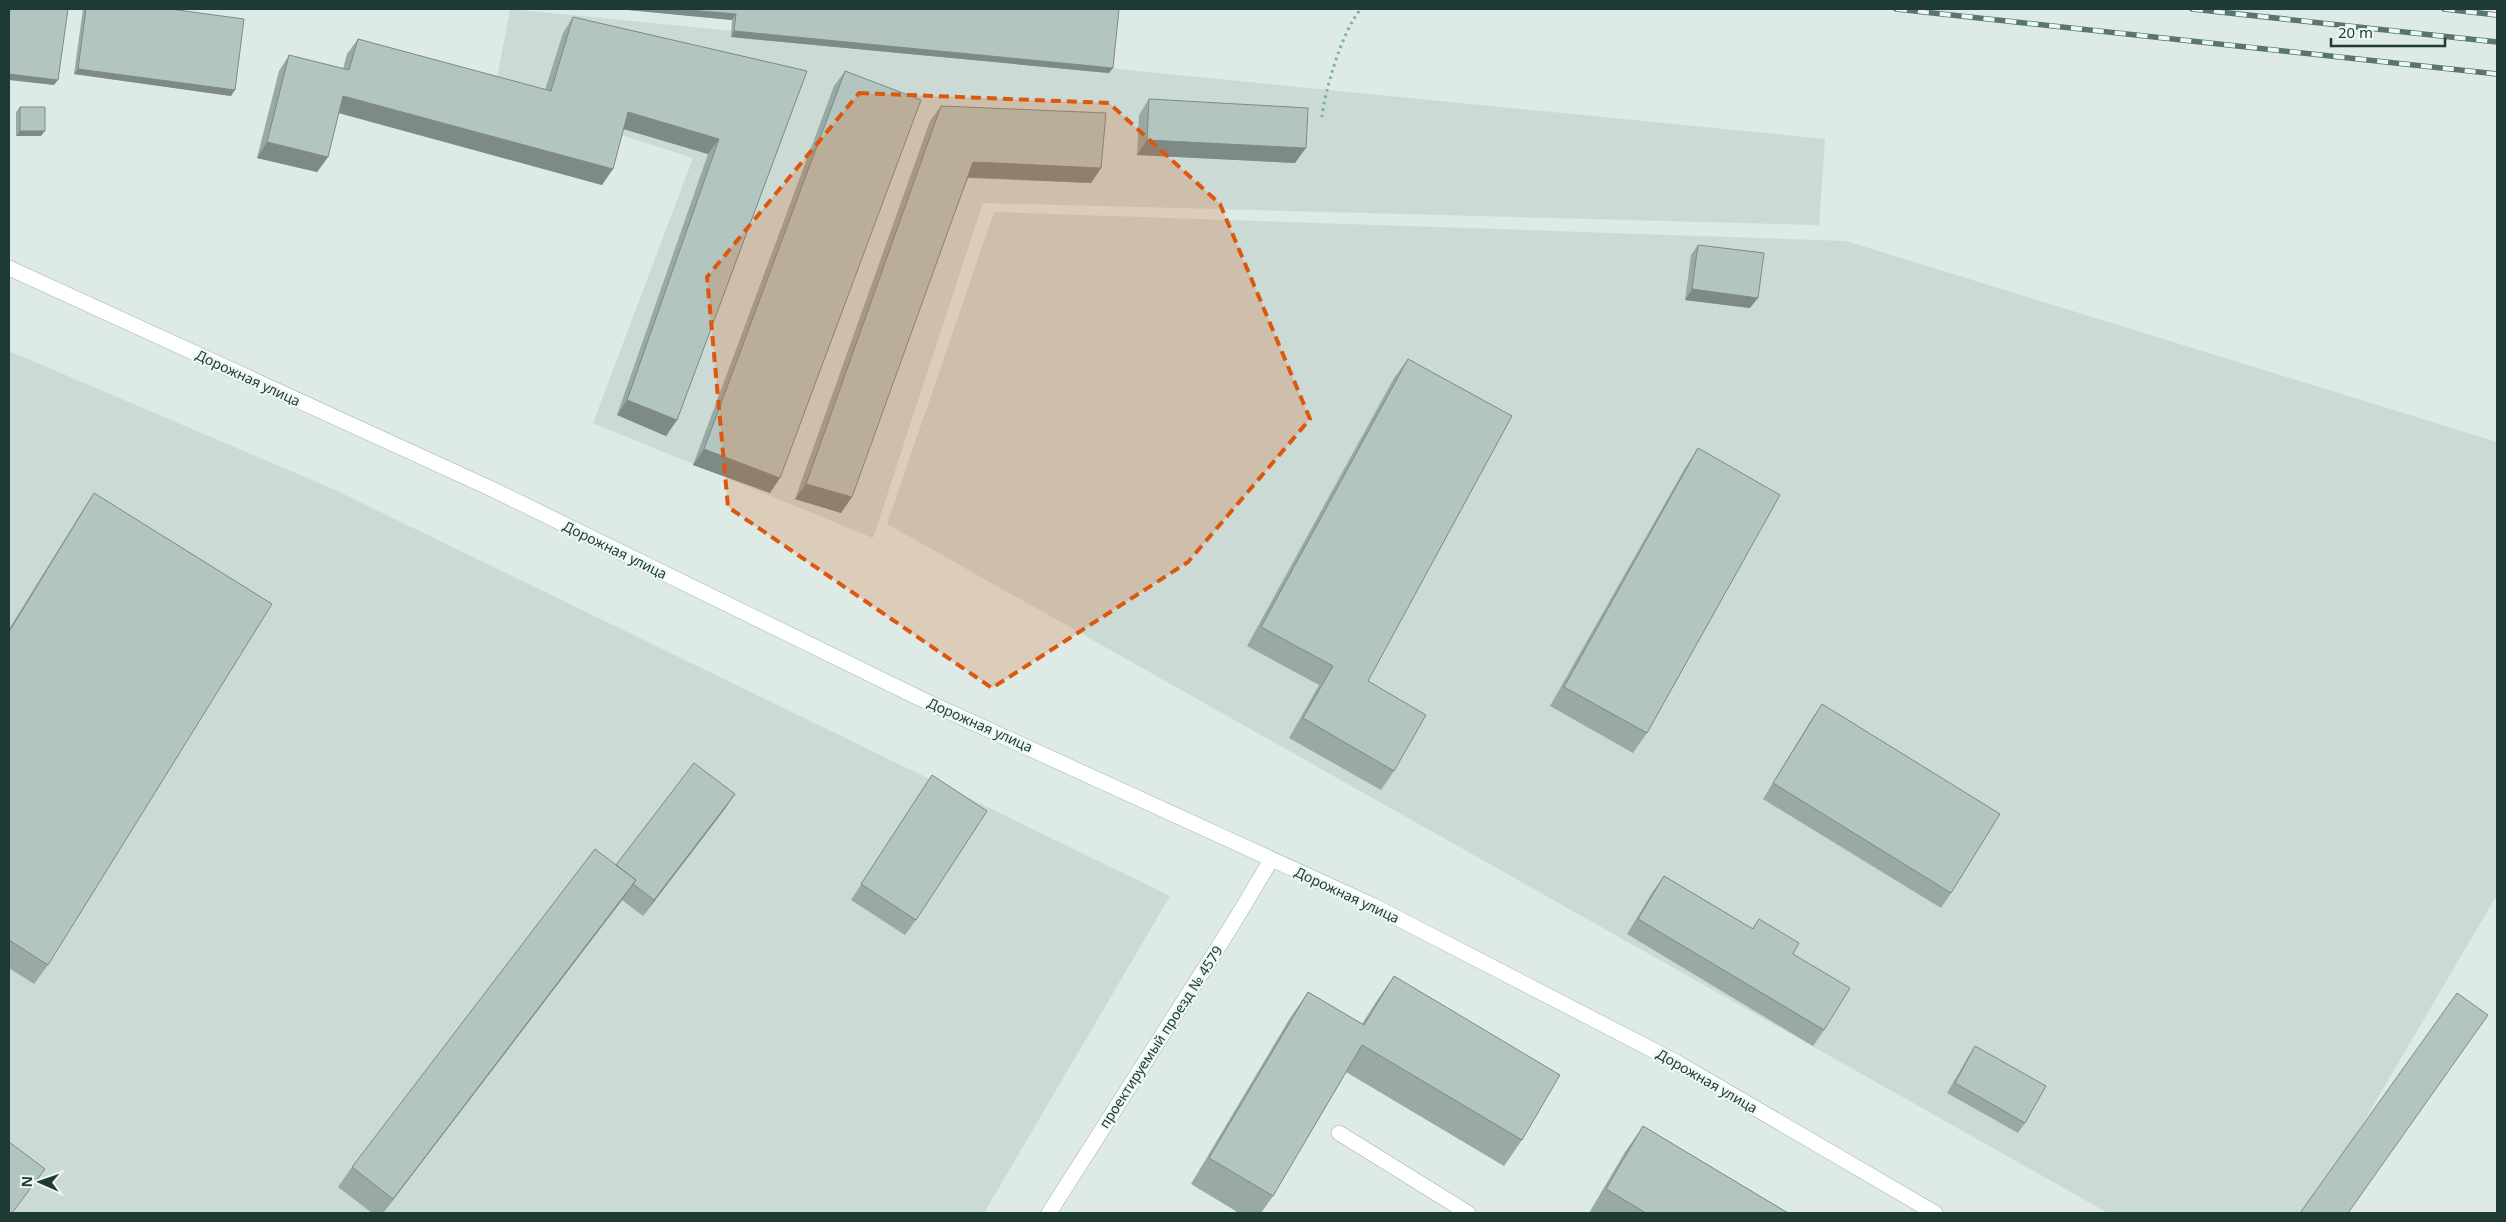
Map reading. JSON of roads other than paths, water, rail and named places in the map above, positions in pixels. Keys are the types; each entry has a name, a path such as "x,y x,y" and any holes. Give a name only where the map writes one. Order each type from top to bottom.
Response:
{"main road":[{"name":"Дорожная улица","path":"9,268 494,490 919,698 1372,905 1676,1062 1935,1213"},
{"name":"проектируемый проезд № 4579","path":"1048,1213 1271,860"},
{"path":"1339,1133 1468,1213"}],"railway":[{"path":"1896,9 2497,74"},
{"path":"2192,9 2497,42"},
{"path":"2444,9 2497,15"}]}
